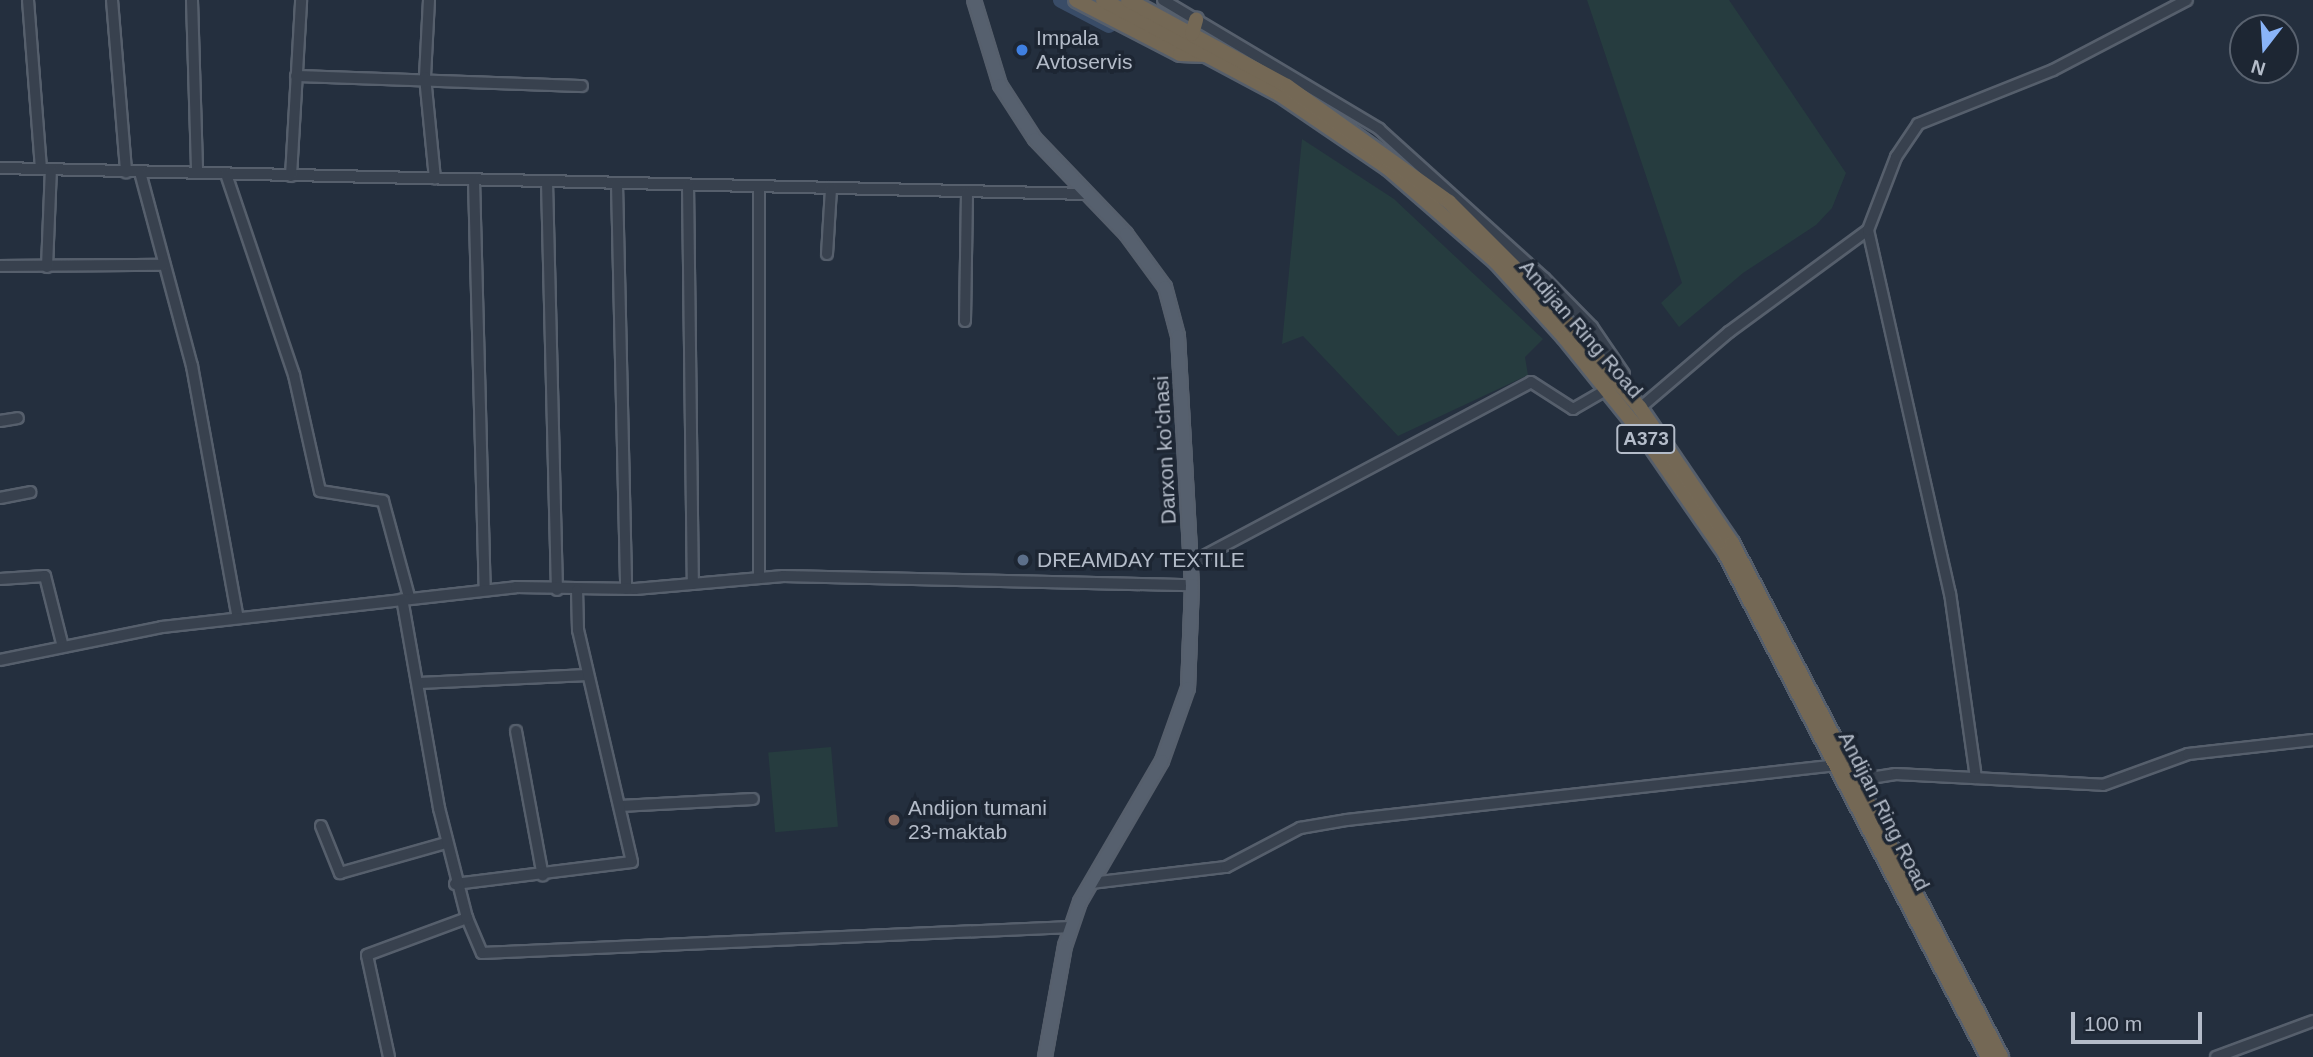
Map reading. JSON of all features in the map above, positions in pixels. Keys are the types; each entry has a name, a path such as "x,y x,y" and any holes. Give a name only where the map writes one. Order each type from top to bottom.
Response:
{"highway":[{"path":"1076,0 1180,54 1208,55"},
{"name":"Andijan Ring Road","path":"1103,0 1208,55 1333,130 1439,211 1530,298 1606,390 1716,537 1988,1057"},
{"name":"Andijan Ring Road","path":"1128,0 1194,27 1343,122 1449,202 1555,308 1622,391 1640,408 1732,543 2001,1057"},
{"path":"1622,391 1624,374"}],"main road":[{"name":"Darxon ko'chasi","path":"974,0 1000,85 1035,139 1165,287 1178,335 1194,649 1177,725 1091,883 1071,927 1045,1057"}],"street":[{"path":"27,0 46,169 47,267"},
{"path":"111,0 126,172"},
{"path":"192,0 197,173"},
{"path":"291,176 301,0"},
{"path":"429,0 425,77 435,179"},
{"path":"1163,0 1194,27 1379,129 1428,170 1592,327 1624,374"},
{"path":"1640,408 1729,331 1868,230 1896,157 1918,124 2053,70 2187,0"},
{"path":"296,76 425,77 582,86"},
{"path":"0,168 1085,194"},
{"path":"140,172 192,366 237,618"},
{"path":"226,174 294,375 320,491 383,501 405,598 454,884 482,953 1071,927"},
{"path":"474,180 485,590"},
{"path":"547,182 557,590"},
{"path":"617,184 626,589"},
{"path":"688,185 693,584"},
{"path":"759,187 759,578"},
{"path":"827,254 831,188"},
{"path":"965,321 967,192"},
{"path":"1868,230 1950,594 1976,779"},
{"path":"0,266 163,265"},
{"path":"1191,563 1531,382 1573,409 1606,390"},
{"path":"0,421 18,418"},
{"path":"0,498 30,492"},
{"path":"0,579 45,576 63,647"},
{"path":"0,660 237,618 485,590 626,589 759,578 1192,586"},
{"path":"454,884 543,876 632,862 588,675 577,590"},
{"path":"419,683 588,675"},
{"path":"516,731 543,876"},
{"path":"1858,780 1870,774 2103,785 2188,754 2313,740"},
{"path":"1091,883 1226,867 1300,828 1347,820 1836,765"},
{"path":"620,806 753,799"},
{"path":"321,826 340,873 446,843"},
{"path":"388,1057 367,955 467,918"},
{"path":"2216,1057 2313,1021"}],"green space":[{"path":"1587,0 1729,0 1846,173 1832,208 1816,225 1743,273 1679,327 1661,303 1682,283"},
{"path":"1302,139 1394,199 1543,339 1525,357 1528,375 1398,436 1303,336 1282,344"},
{"path":"831,747 838,827 775,832 768,752"}],"waterway":[{"path":"1061,0 1109,25"}],"place":[{"name":"Impala Avtoservis","path":"1022,50"},
{"name":"DREAMDAY TEXTILE","path":"1023,560"},
{"name":"Andijon tumani 23-maktab","path":"894,820"}]}
